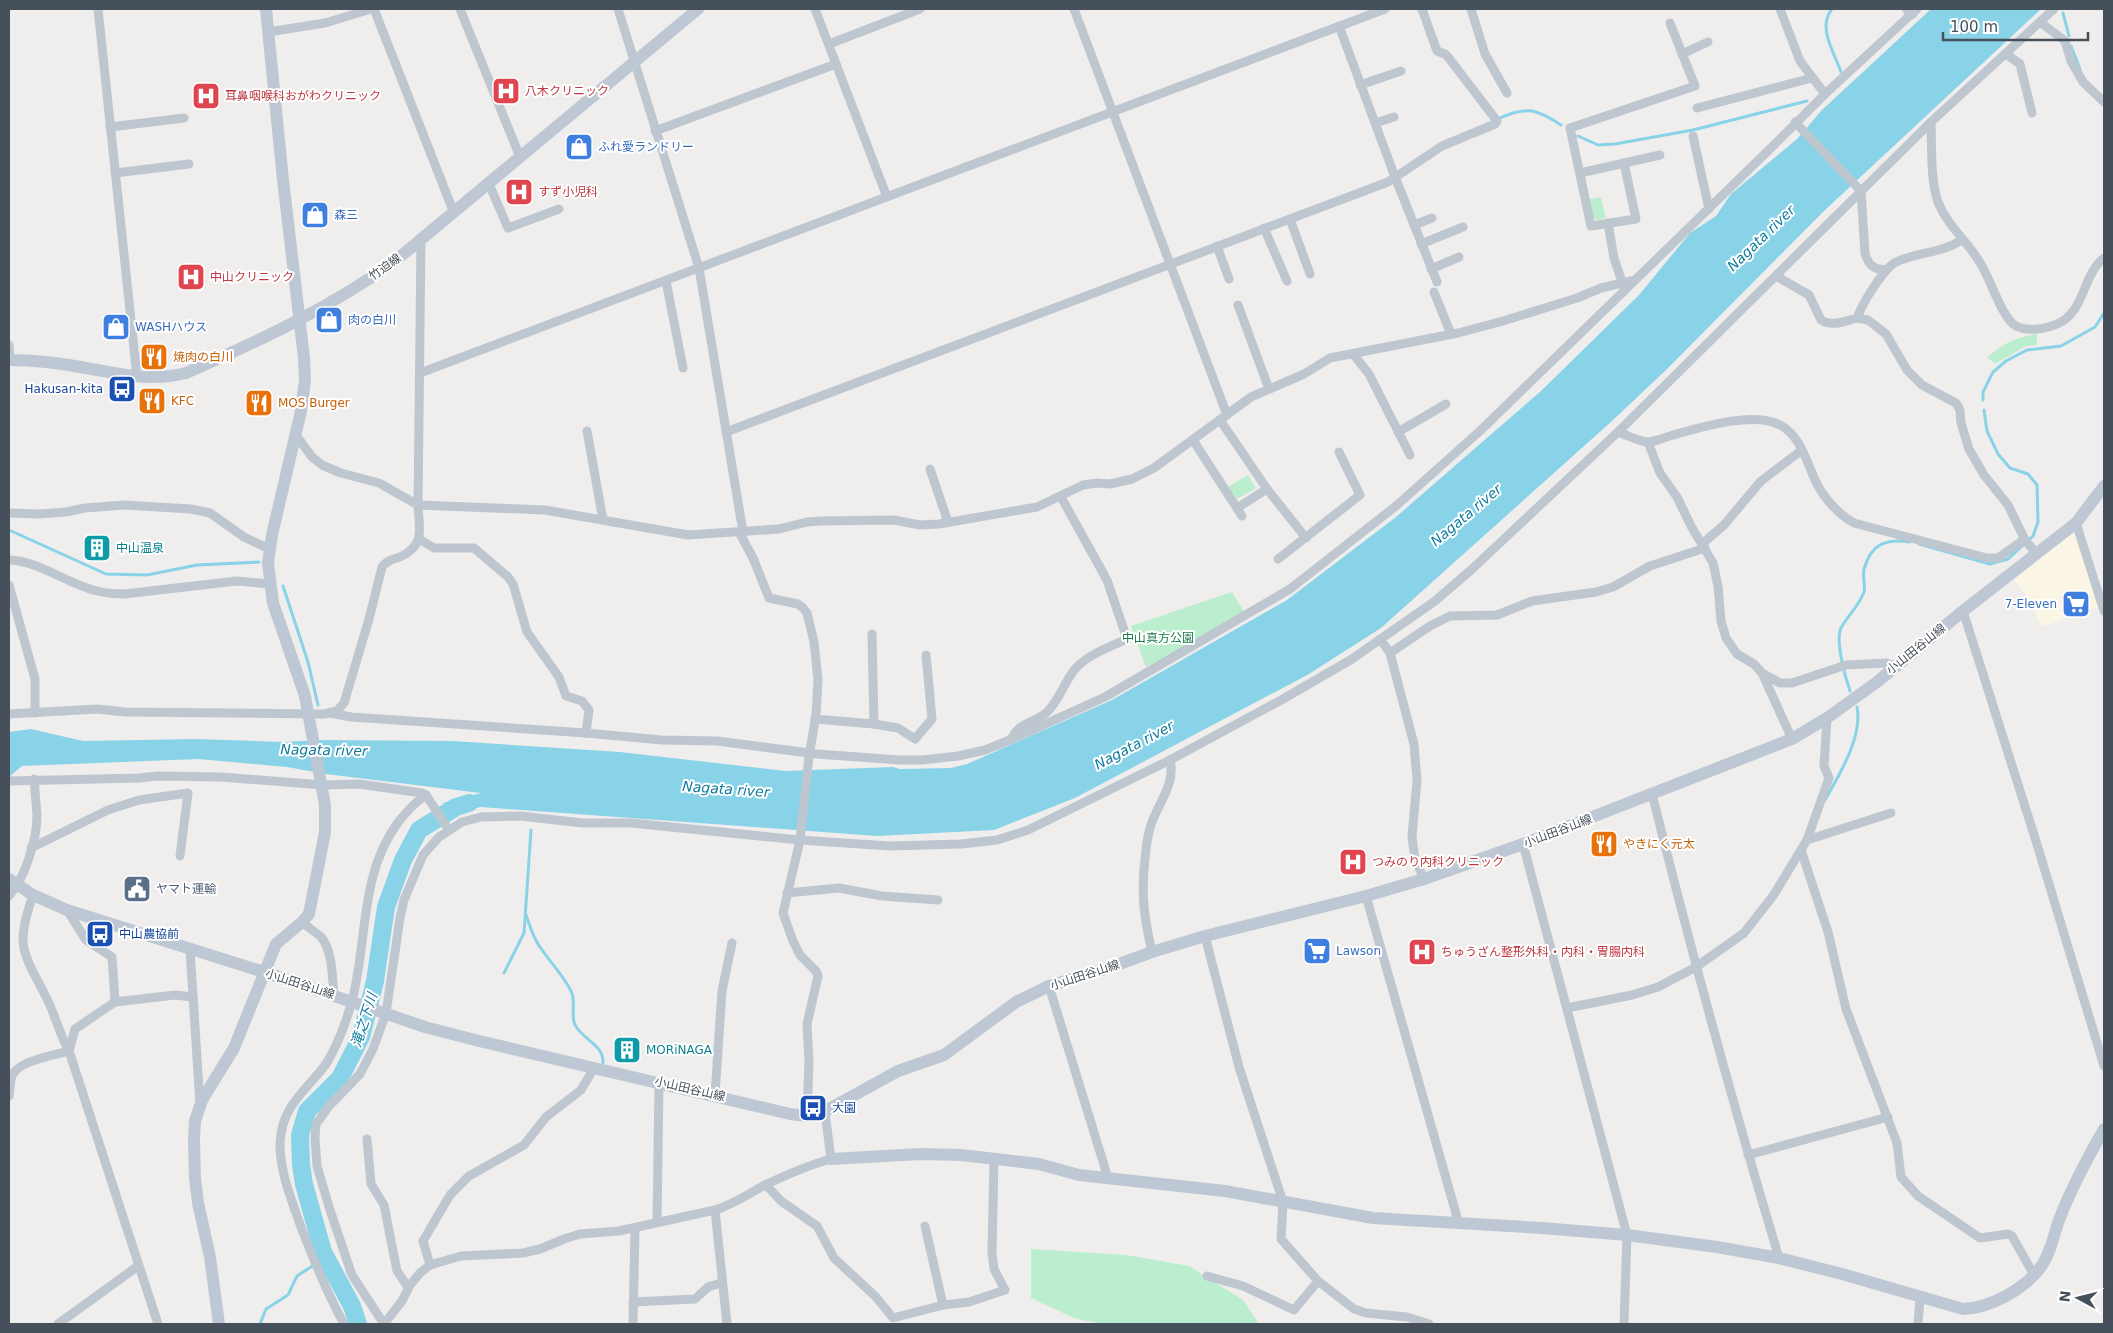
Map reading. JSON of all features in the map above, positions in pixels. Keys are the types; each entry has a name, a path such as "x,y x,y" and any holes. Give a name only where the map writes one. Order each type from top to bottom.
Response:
{"street":[{"path":"98,9 136,377"},
{"path":"200,1105 234,1048 276,944 309,914 325,832 325,805 305,696 273,603 270,584 269,549 296,435 305,380 266,9"},
{"path":"268,32 324,23 372,9 454,213"},
{"path":"460,9 520,157"},
{"path":"618,9 699,268 741,532 769,598 798,604 807,612 814,642 818,674 816,719 809,755 800,840 783,913 793,942 800,955 818,976 808,1024 807,1116"},
{"name":"竹迫線","path":"9,360 52,362 136,377 158,379 186,373 300,321 378,274 698,9"},
{"path":"815,9 887,197"},
{"path":"829,44 920,9"},
{"path":"1074,9 1170,264 1224,418 1267,489 1306,538"},
{"path":"420,374 1339,26 1362,13 1385,9"},
{"path":"726,432 1388,182 1442,146 1495,124 1497,121 1448,57 1437,51 1422,9"},
{"path":"1471,9 1485,54 1507,93"},
{"path":"1780,9 1800,61 1825,94"},
{"path":"2054,9 1931,122 1618,432 1471,570 1435,601 1352,659 1170,760 1028,830 997,840 961,844 890,846 800,840 631,824 583,823 520,816 481,817 462,822 449,830 439,837 423,855 404,900 385,1012 373,1049 360,1074 329,1106 316,1124 315,1138 318,1166 330,1210 352,1275 384,1324 402,1301 408,1287 430,1265 461,1256 540,1249 580,1234 635,1228 715,1210 730,1205 766,1185 831,1159 921,1154 961,1155 1039,1164 1079,1174 1191,1186 1374,1218 1627,1235 1716,1247 1778,1258 1842,1274 1920,1298 1964,1309 1975,1309 2023,1285 2034,1275 2046,1258 2061,1214 2084,1162 2104,1129"},
{"path":"330,713 370,719 586,733 662,740 717,741 809,755 923,760 958,756 985,750 1012,739 1105,697 1290,589 1396,506 1467,443 1912,10"},
{"path":"2040,22 2065,41 2071,61 2083,82 2104,102"},
{"path":"1624,163 1636,219 1591,226 1570,128 1695,86 1670,23"},
{"path":"1339,26 1436,282"},
{"path":"1682,54 1708,42"},
{"path":"2006,54 2020,64 2032,113"},
{"path":"655,131 836,64"},
{"path":"1360,84 1401,71"},
{"path":"1697,108 1812,78"},
{"path":"1375,123 1394,117"},
{"path":"110,127 184,118"},
{"path":"1796,122 1861,191 1865,254 1869,264 1885,270"},
{"path":"1931,122 1934,184 1938,201 1945,216 1979,260 2005,312 2014,324 2025,329 2044,328 2065,320 2076,307 2090,275 2104,258"},
{"path":"1693,136 1709,209"},
{"path":"1580,173 1660,155"},
{"path":"115,173 189,164"},
{"path":"489,184 508,228 559,209"},
{"path":"1414,225 1432,218"},
{"path":"1290,219 1310,274"},
{"path":"1608,223 1614,258 1622,282"},
{"path":"1421,244 1463,227"},
{"path":"1264,228 1287,281"},
{"path":"9,714 97,709 126,712 308,716 338,711 344,703 382,567 384,564 414,549 419,539 421,240"},
{"path":"1857,318 1862,304 1881,280 1885,270 1896,263 1950,247 1962,240"},
{"path":"1217,246 1229,279"},
{"path":"1431,269 1459,257"},
{"path":"1618,432 1648,442 1697,428 1754,419 1767,420 1789,431 1798,440 1817,484 1827,499 1844,517 1854,523 1987,558 1998,558 2029,545 2008,506 1984,476 1969,448 1961,423 1960,410 1956,403 1922,384 1907,370 1886,334 1868,320 1857,318 1841,322 1825,322 1821,320 1809,295 1776,276"},
{"path":"666,280 684,368"},
{"path":"296,435 312,457 322,465 341,473 379,483 418,505 545,510 688,535 779,529 807,522 820,521 894,520 920,525 948,522 1037,507 1083,485 1110,484 1132,479 1154,468 1252,397 1304,374 1330,358 1503,322 1622,282 1636,280"},
{"path":"1434,292 1451,334"},
{"path":"1238,305 1268,389"},
{"path":"9,345 9,360"},
{"path":"1353,354 1369,374 1410,455"},
{"path":"1398,432 1446,404"},
{"path":"587,431 603,520"},
{"path":"1193,440 1240,512 1267,489"},
{"path":"1648,442 1660,473 1677,497 1713,563 1718,586 1721,621 1726,638 1737,654 1754,664 1762,673 1792,740"},
{"path":"1390,653 1430,626 1450,616 1497,615 1532,601 1596,592 1613,587 1650,566 1703,546 1761,482 1802,450"},
{"path":"1278,559 1360,495 1339,452"},
{"path":"930,469 948,522"},
{"name":"小山田谷山線","path":"12,887 67,910 264,972 425,1027 790,1114 807,1116 825,1112 883,1078 944,1055 1016,1002 1049,986 1205,936 1366,896 1424,879 1523,844 1792,740 1827,718 1877,682 1894,666 1963,611 2029,545 2076,523 2104,486"},
{"path":"1012,739 1020,727 1048,712 1076,668 1090,657 1127,639 1107,580 1061,497"},
{"path":"9,512 58,513 85,508 124,505 191,509 210,514 244,538 269,549"},
{"path":"2076,523 2104,611"},
{"path":"419,539 434,548 474,548 508,577 513,584 527,632 532,641 559,677 566,696 582,701 590,710 586,733"},
{"path":"9,560 41,566 82,586 111,594 237,581 270,584"},
{"path":"9,585 35,679 35,713"},
{"path":"1963,611 2042,859 2104,1066"},
{"path":"872,634 874,724"},
{"path":"1380,639 1390,653 1416,760 1412,837 1415,859 1424,879"},
{"path":"816,719 898,728 915,739 932,719 926,655"},
{"path":"1762,673 1780,682 1792,683 1842,666 1886,662 1894,666"},
{"path":"1567,1008 1649,989 1678,978 1744,933 1756,920 1807,840 1829,778 1824,766 1827,718"},
{"path":"1152,952 1142,908 1143,878 1150,826 1167,793 1171,779 1172,769 1170,760"},
{"path":"9,781 157,776 221,777 322,785 359,784 415,791 426,795 449,830"},
{"path":"12,887 24,873 31,848 37,816 34,779"},
{"path":"31,848 108,810 138,800 188,793 180,856"},
{"path":"1652,794 1696,967 1778,1258"},
{"path":"344,1324 317,1270 288,1192 280,1144 282,1130 294,1099 326,1064 334,1050 354,1002 373,872 390,834 412,805 426,795"},
{"path":"1807,840 1891,813"},
{"path":"1523,844 1627,1235 1624,1324"},
{"path":"1801,850 1828,932 1846,1009 1897,1143 1901,1177 1907,1186 1939,1212 1980,1238 2008,1234 2012,1236 2034,1275"},
{"path":"787,893 839,888 882,896 938,900"},
{"path":"33,896 24,932 26,953 49,1004 61,1037 69,1051 158,1324"},
{"path":"1366,896 1460,1224"},
{"path":"67,910 86,940 112,958 115,1002"},
{"path":"302,922 321,938 326,945 331,964 334,995"},
{"path":"1205,936 1239,1067 1283,1202 1281,1239 1318,1281 1354,1309 1407,1317 1429,1324"},
{"path":"715,1095 722,991 732,943"},
{"path":"190,950 200,1105 194,1141 195,1178 220,1324"},
{"path":"1049,986 1108,1178"},
{"path":"69,1051 74,1029 115,1002 175,995 193,997"},
{"path":"9,1096 14,1071 30,1062 69,1051"},
{"path":"430,1265 423,1241 450,1195 469,1176 524,1145 546,1117 581,1090 594,1068"},
{"path":"657,1222 659,1082"},
{"path":"825,1112 831,1159"},
{"path":"1748,1155 1888,1117"},
{"path":"367,1139 370,1184 384,1205 397,1271 408,1287"},
{"path":"766,1185 781,1201 817,1226 834,1258 876,1297 896,1321 942,1305 969,1302 1005,1290 994,1269 992,1252 994,1158"},
{"path":"715,1210 721,1283 727,1324"},
{"path":"925,1226 942,1305"},
{"path":"632,1324 635,1228"},
{"path":"58,1324 138,1266"},
{"path":"1207,1276 1243,1286 1294,1310 1318,1281"},
{"path":"633,1302 695,1299 708,1287 721,1283"},
{"path":"1918,1324 1920,1298"}],"shaded area":[{"name":"耳鼻咽喉科おがわクリニック","path":"218,84 220,105 194,108 192,87"},
{"path":"2075,530 2099,607 2041,627 2031,602 2014,579"}],"green space":[{"path":"1601,197 1606,218 1598,220 1594,218 1589,199"},
{"path":"2037,334 2037,345 2026,346 1995,364 1987,357 2010,342"},
{"path":"1248,475 1256,488 1237,499 1228,487"},
{"name":"中山真方公園","path":"1232,592 1246,615 1146,667 1131,626"},
{"path":"1031,1249 1126,1255 1189,1266 1243,1300 1259,1324 1102,1324 1074,1318 1031,1298"}],"water":[{"name":"Nagata river","path":"1931,9 2041,9 1825,210 1666,370 1612,421 1381,628 1309,674 1075,798 994,830 877,836 480,807 451,816 443,803 481,793 326,774 287,767 198,759 22,766 9,777 9,732 31,729 83,741 195,739 283,742 322,740 452,741 620,752 785,771 893,767 900,769 951,768 967,764 1112,700 1287,600 1396,517 1541,391 1639,295 1690,233 1716,216 1731,194 1797,139 1822,110"}],"waterway":[{"path":"1832,9 1828,16 1826,32 1841,72"},
{"path":"2063,13 2069,36"},
{"path":"2071,46 2080,69"},
{"path":"1578,136 1598,145 1615,144 1693,130 1807,101"},
{"path":"1500,118 1518,112 1532,111 1545,115 1561,125"},
{"path":"1983,400 1983,392 1993,372 2006,361 2027,350 2061,346 2095,327 2104,313"},
{"path":"1919,544 1990,564 2008,559 2033,536 2038,522 2037,485 2028,474 2010,468 1998,454 1987,431 1984,410"},
{"path":"9,530 106,574 147,575 197,565 259,562"},
{"path":"1850,691 1841,659 1839,634 1864,592 1864,572 1867,560 1875,548 1887,542 1910,542"},
{"path":"283,586 308,662 318,705"},
{"path":"1825,800 1849,755 1856,731 1857,707"},
{"name":"滝之下川","path":"358,1324 352,1306 323,1252 304,1184 300,1135 307,1111 340,1078 361,1037 375,981 386,907 403,860 419,830 456,807 469,803"},
{"path":"504,973 524,933 531,830"},
{"path":"526,915 538,943 571,991 573,996 573,1015 577,1028 601,1052 603,1063"},
{"path":"260,1324 266,1309 288,1295 297,1276 326,1257"}],"place":[{"name":"八木クリニック","path":"506,91"},
{"name":"耳鼻咽喉科おがわクリニック","path":"206,96"},
{"name":"ふれ愛ランドリー","path":"579,147"},
{"name":"すず小児科","path":"519,192"},
{"name":"森三","path":"315,215"},
{"name":"中山クリニック","path":"191,277"},
{"name":"肉の白川","path":"329,320"},
{"name":"WASHハウス","path":"116,327"},
{"name":"焼肉の白川","path":"154,357"},
{"name":"Hakusan-kita","path":"122,389"},
{"name":"KFC","path":"152,401"},
{"name":"MOS Burger","path":"259,403"},
{"name":"中山温泉","path":"97,548"},
{"name":"7-Eleven","path":"2076,604"},
{"name":"やきにく元太","path":"1604,844"},
{"name":"つみのり内科クリニック","path":"1353,862"},
{"name":"ヤマト運輸","path":"137,889"},
{"name":"中山農協前","path":"100,934"},
{"name":"Lawson","path":"1317,951"},
{"name":"ちゅうざん整形外科・内科・胃腸内科","path":"1422,952"},
{"name":"MORiNAGA","path":"627,1050"},
{"name":"大園","path":"813,1108"}]}
